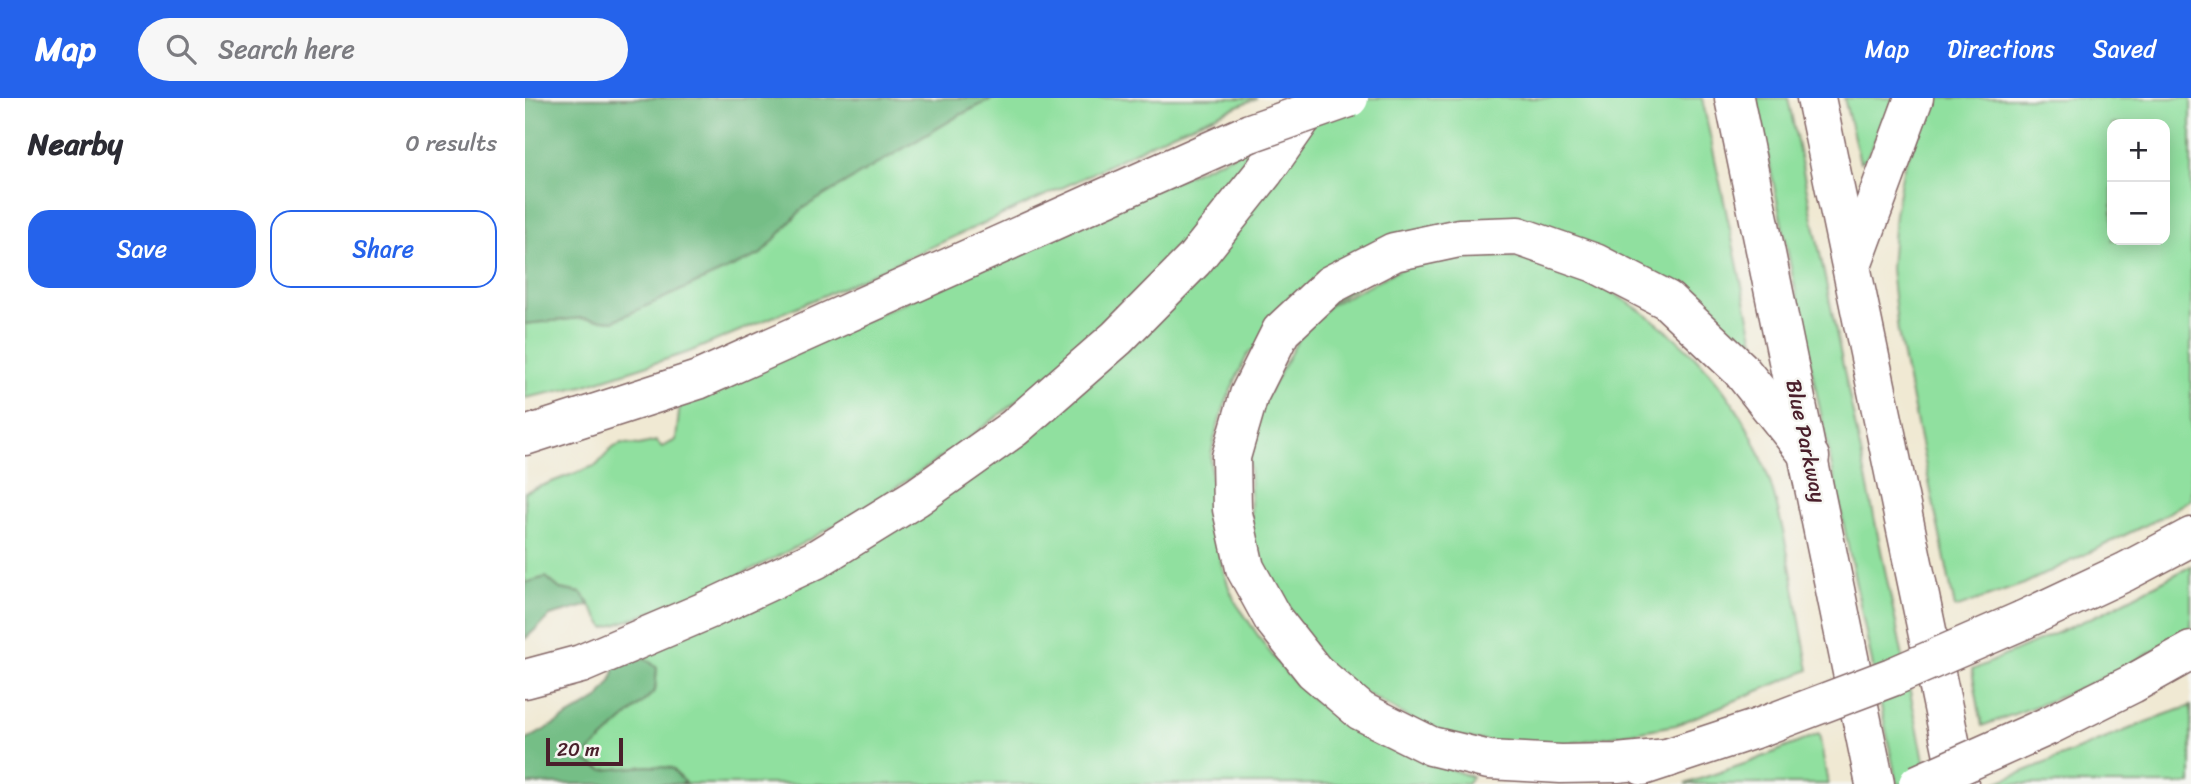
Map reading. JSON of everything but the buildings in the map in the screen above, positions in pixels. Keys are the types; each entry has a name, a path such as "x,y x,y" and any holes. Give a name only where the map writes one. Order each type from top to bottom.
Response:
{"highway":[{"path":"525,679 581,664 815,560 917,497 1014,428 1117,338 1194,260 1264,172 1316,98"},
{"path":"525,436 698,380 1250,132 1349,98"},
{"name":"Blue Parkway","path":"1734,98 1875,784"},
{"path":"1816,98 1959,784"},
{"path":"1852,265 1914,98"},
{"path":"1668,758 1617,763 1561,764 1489,760 1431,746 1361,711 1314,671 1273,619 1245,568 1231,509 1231,457 1249,395 1281,331 1330,285 1394,252 1459,238 1518,236 1595,263 1667,300 1740,369 1809,457"},
{"path":"525,417 634,401"},
{"path":"1584,784 1758,728 1892,677 2023,620 2125,572 2191,537"},
{"path":"1918,784 2048,726 2191,651"},
{"path":"2132,684 2191,671"}],"green space":[{"path":"525,98 994,98 960,115 803,208 761,254 613,321 581,318 525,324"},
{"path":"994,98 1257,98 1170,134 1077,181 832,292 689,352 583,386 525,398 525,324 581,318 613,321 761,254 803,208 960,115"},
{"path":"1328,98 1702,98 1763,384 1711,330 1462,223 1249,352 1222,413 1211,457 1216,538 1234,600 1278,663 1315,701 1370,736 1472,777 1467,784 686,784 672,768 648,766 603,770 581,759 655,691 657,668 645,658 645,649 964,478"},
{"path":"1756,98 1788,98 1929,784 1897,784"},
{"path":"1844,98 1895,98 1866,159 1860,162"},
{"path":"1932,98 2191,98 2191,499 2160,518 2024,584 1955,608 1898,332 1891,269 1895,214 1903,170"},
{"path":"1261,142 1200,223 1107,324 996,418 872,503 741,575 673,604 605,628 581,593 560,589 546,577 525,583 525,492 597,465 610,450 621,443 639,445 656,441 662,447 676,440 680,403"},
{"path":"1499,254 1538,262 1583,276 1629,303 1675,337 1732,402 1759,452 1776,503 1809,670 1676,725 1567,744 1518,746 1435,733 1328,671 1252,560 1249,429 1301,334 1330,305 1410,264 1453,256"},
{"path":"2191,566 2191,631 2107,676 1982,726 1972,670 2104,612"},
{"path":"546,577 560,589 581,593 590,605 550,616 525,639 525,583"},
{"path":"645,658 657,668 655,691 581,759 603,770 648,766 672,768 686,784 525,784 525,741 598,699 612,680 615,664"},
{"path":"2191,706 2191,784 1993,784 2164,715"},
{"path":"1819,734 1828,784 1685,784 1750,762"}]}
